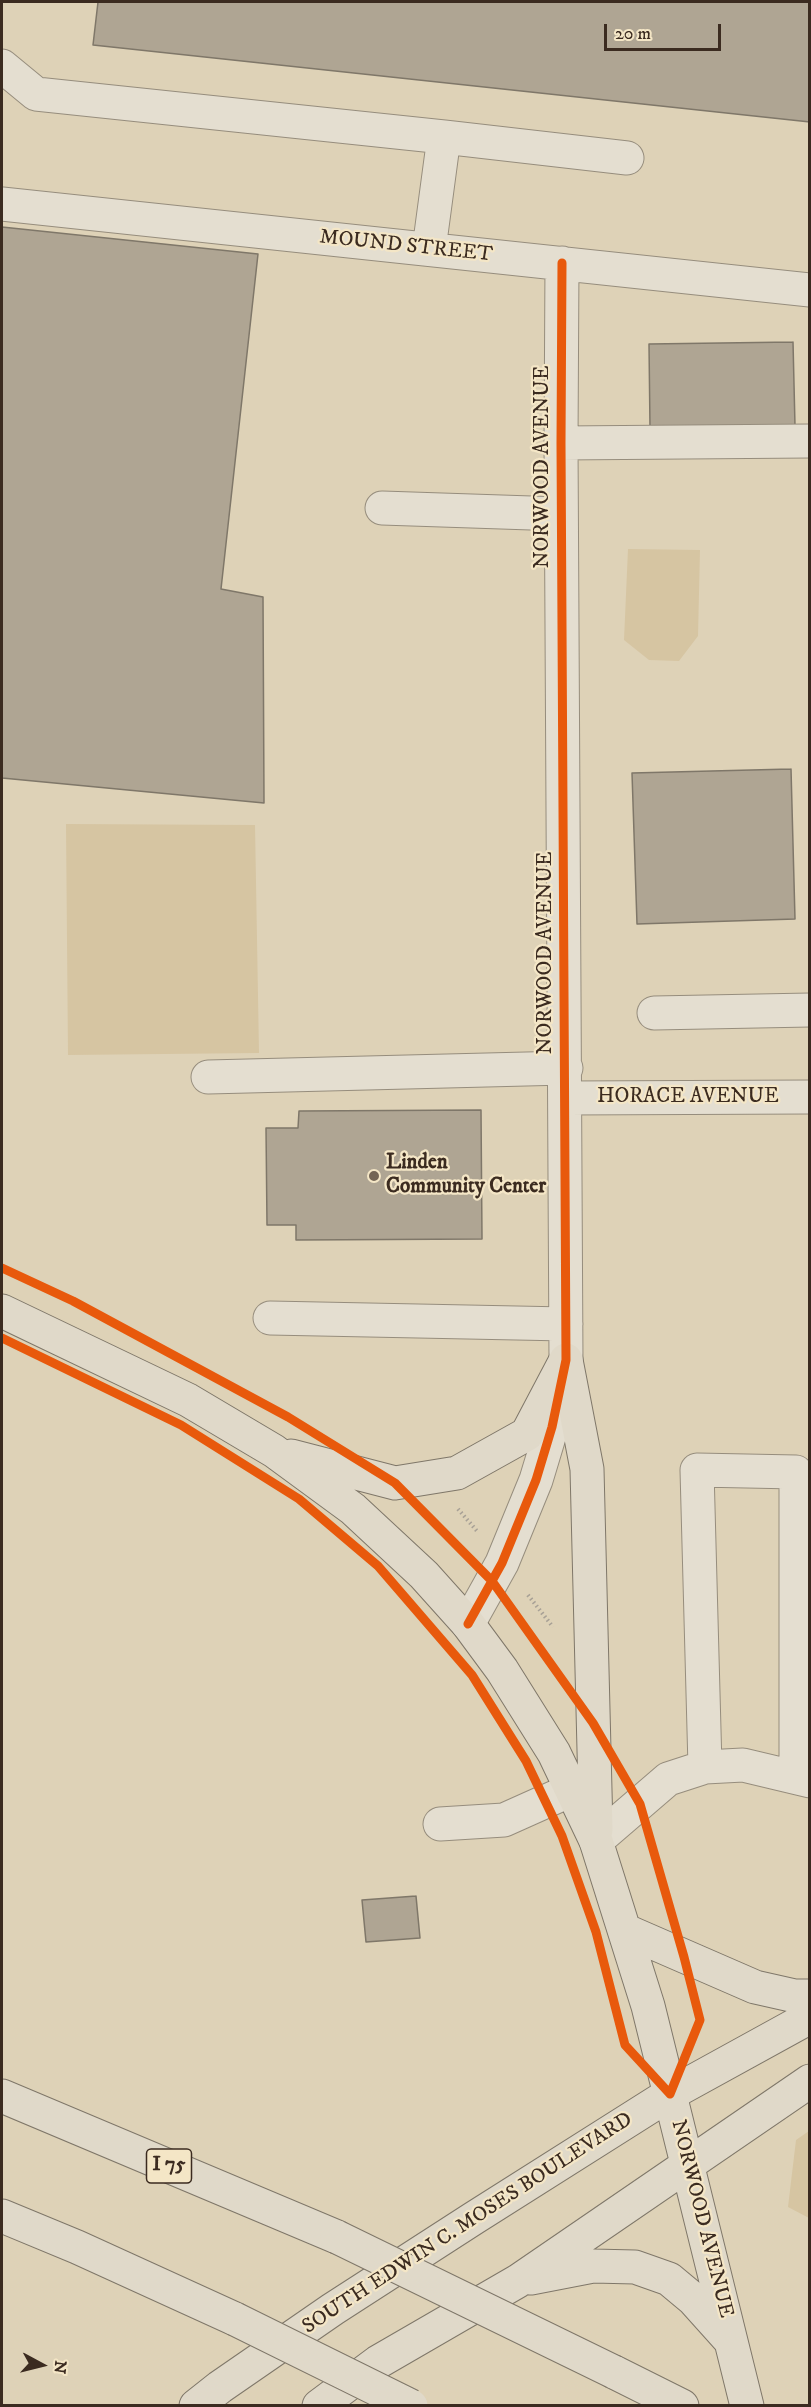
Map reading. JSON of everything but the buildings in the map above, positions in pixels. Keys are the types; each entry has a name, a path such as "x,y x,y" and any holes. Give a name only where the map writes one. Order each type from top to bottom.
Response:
{"main road":[{"path":"2,1311 188,1400 274,1451 352,1509 424,1575 468,1624 502,1670 554,1753 596,1841"},
{"path":"274,1451 395,1483 457,1473 527,1434 566,1360"},
{"path":"566,1360 587,1469 596,1841"},
{"name":"NORWOOD AVENUE","path":"596,1841 648,2006 747,2406"},
{"path":"624,1930 755,1987 795,1996 810,1996"},
{"name":"SOUTH EDWIN C. MOSES BOULEVARD","path":"196,2406 220,2386 333,2309 670,2094 810,2017"},
{"path":"319,2406 378,2362 518,2281 810,2081"},
{"name":"I 75","path":"2,2096 337,2237 682,2406"},
{"path":"2,2216 77,2247 235,2319 411,2406"},
{"path":"518,2281 593,2265 635,2267 669,2279 693,2299 731,2341"}],"street":[{"path":"2,66 36,93 627,158"},
{"path":"429,249 444,137"},
{"name":"MOUND STREET","path":"2,204 810,290"},
{"name":"NORWOOD AVENUE","path":"468,1624 502,1563 536,1480 552,1427 566,1360 561,514 562,263"},
{"path":"561,443 810,441"},
{"path":"382,508 561,514"},
{"path":"654,1013 810,1010"},
{"name":"HORACE AVENUE","path":"208,1077 566,1083 810,1097"},
{"path":"270,1318 566,1324"},
{"path":"596,1841 668,1779 705,1767 743,1765 803,1779 796,1472 697,1470 705,1767"},
{"path":"440,1824 504,1820 571,1790"}],"path":[{"path":"457,1508 478,1533"},
{"path":"528,1595 554,1628"}],"shaded area":[{"path":"628,549 700,550 698,636 679,661 649,660 624,640"},
{"path":"66,824 255,825 259,1053 68,1055"},
{"path":"809,2131 809,2218 788,2207 796,2140"}],"cycle path":[{"path":"468,1624 502,1563 536,1480 552,1427 566,1360 562,263"},
{"path":"2,1268 73,1301 288,1417 395,1483 492,1581 593,1723 640,1804 700,2020 670,2094 625,2045 596,1932 562,1836 526,1761 472,1675 378,1566 299,1499 181,1425 2,1338"}],"place":[{"name":"Linden Community Center","path":"374,1176"}]}
